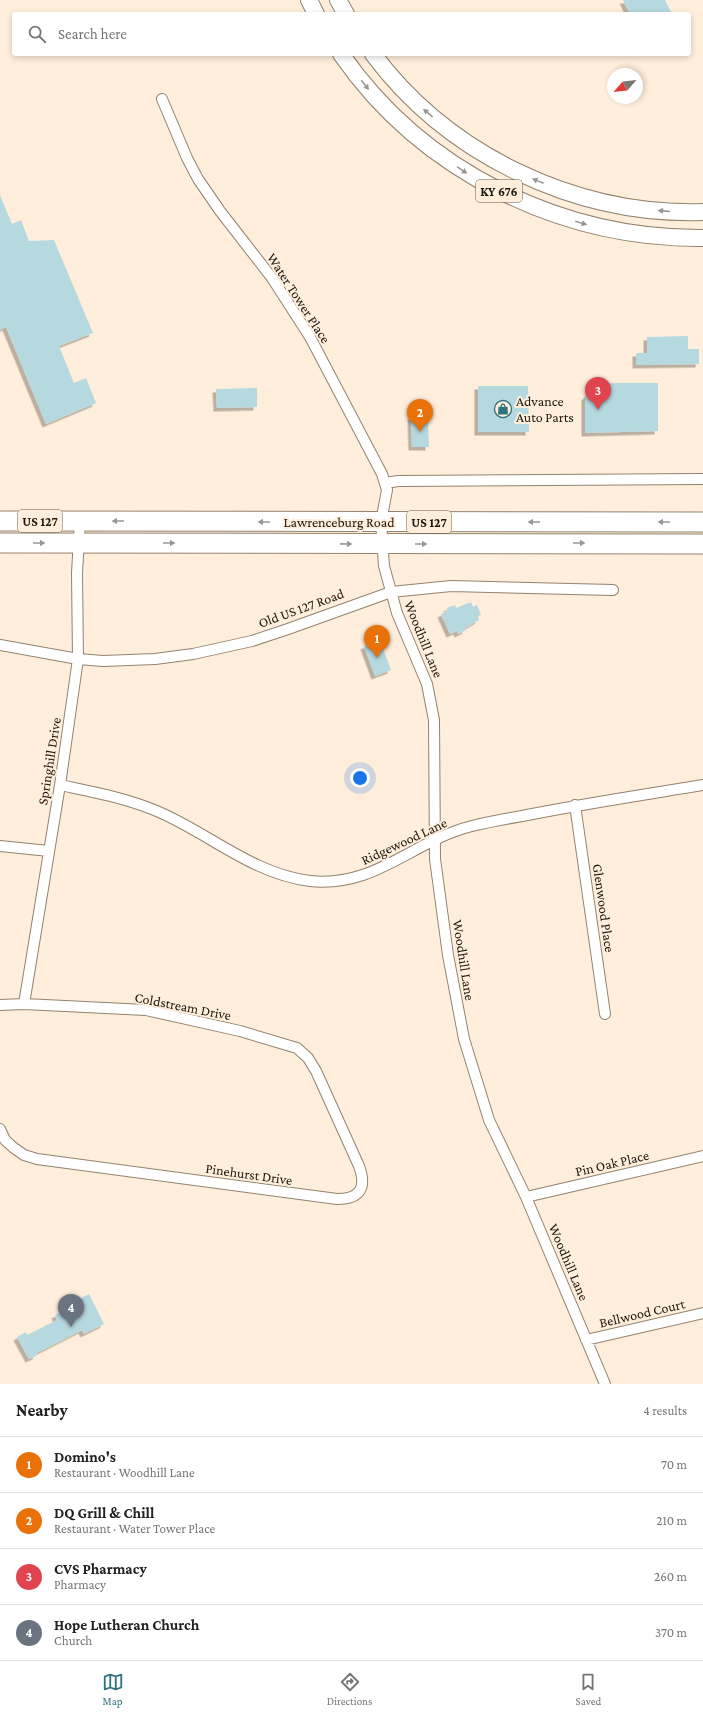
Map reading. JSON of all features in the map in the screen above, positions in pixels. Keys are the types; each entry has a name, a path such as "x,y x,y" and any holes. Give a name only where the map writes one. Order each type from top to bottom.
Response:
{"highway":[{"name":"Lawrenceburg Road","path":"0,521 703,522"},
{"name":"Lawrenceburg Road","path":"0,543 703,544"}],"main road":[{"path":"309,0 315,12"},
{"path":"338,0 345,12"},
{"name":"KY 676","path":"343,56 370,91 392,115 416,136 452,164 497,190 554,215 597,227 636,234 703,238"},
{"name":"KY 676","path":"375,56 402,88 449,130 475,148 527,176 579,196 604,203 653,210 703,212"}],"street":[{"name":"Water Tower Place","path":"162,99 187,158 198,179 220,211 272,278 310,337 382,474 387,490 381,522"},
{"path":"385,483 413,481 703,480"},
{"name":"Springhill Drive","path":"24,1004 60,785 78,659 77,600 80,521"},
{"name":"Woodhill Lane","path":"381,522 384,566 391,592 427,684 431,701 434,720 434,840 448,955 464,1039 489,1120 526,1197 604,1384"},
{"name":"Old US 127 Road","path":"0,645 78,659 103,661 155,659 193,654 232,646 288,629 391,592 451,586 613,590"},
{"name":"Ridgewood Lane","path":"60,785 112,796 159,812 256,865 277,874 304,880 336,881 364,875 392,864 434,840 470,826 575,805 703,785"},
{"name":"Glenwood Place","path":"575,805 605,1014"},
{"path":"0,846 49,851"},
{"name":"Coldstream Drive","path":"0,1005 24,1004 146,1010 240,1031 297,1048 308,1058"},
{"name":"Pinehurst Drive","path":"0,1129 5,1140 14,1148 24,1155 37,1159 258,1190 324,1198 347,1199 358,1193 363,1182 362,1174 319,1078 308,1058"},
{"name":"Pin Oak Place","path":"526,1197 703,1156"},
{"name":"Bellwood Court","path":"586,1340 703,1313"}],"building":[{"path":"623,0 665,0 671,12 629,12"},
{"path":"0,195 12,224 21,220 29,241 54,240 93,333 59,346 74,383 86,378 96,403 46,424 6,327 0,330"},
{"path":"688,336 688,349 699,349 699,364 636,365 636,353 647,353 647,337"},
{"path":"599,383 658,383 658,431 585,433 585,397"},
{"name":"Advance Auto Parts","path":"478,386 528,386 529,432 478,432"},
{"path":"257,388 257,407 217,408 216,389"},
{"path":"411,416 428,416 429,447 412,447"},
{"path":"471,602 473,607 477,605 481,615 478,616 479,620 458,634 457,631 450,634 441,614 448,611 447,608 455,605 456,608"},
{"path":"380,640 391,670 375,676 364,646"},
{"path":"89,1294 104,1324 84,1334 82,1330 37,1353 36,1356 29,1359 17,1337 26,1332 27,1335 57,1320 55,1315 78,1304 77,1300"}],"place":[{"name":"Advance Auto Parts","path":"503,409"},
{"name":"CVS Pharmacy","path":"598,410"},
{"name":"DQ Grill & Chill","path":"420,432"},
{"name":"Domino's","path":"377,658"},
{"name":"Hope Lutheran Church","path":"71,1327"}]}
